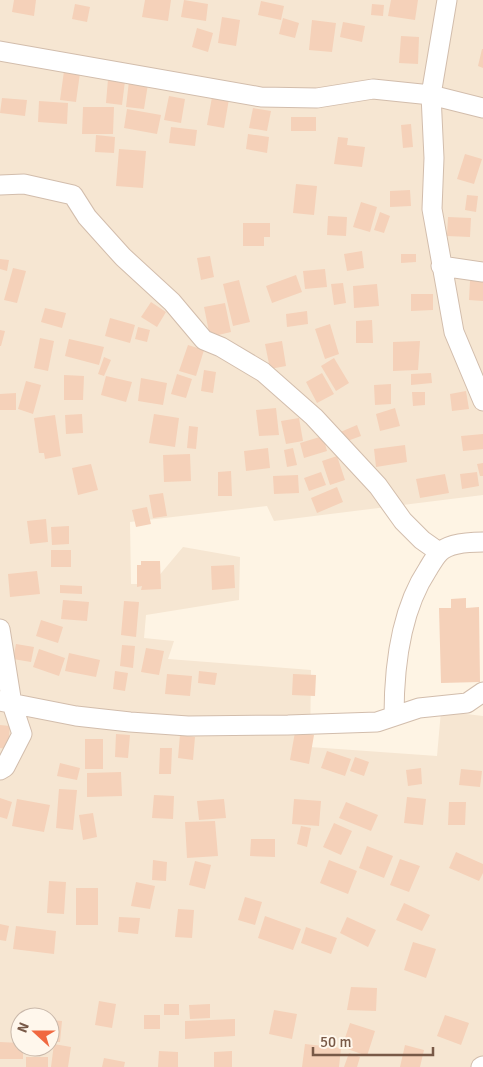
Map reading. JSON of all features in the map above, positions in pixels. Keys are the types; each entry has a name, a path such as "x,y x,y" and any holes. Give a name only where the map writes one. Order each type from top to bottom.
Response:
{"street":[{"path":"447,0 431,95 434,158 432,209 454,332 483,401"},
{"path":"0,51 261,97 317,98 373,89 431,95 483,108"},
{"path":"0,185 24,184 73,195 87,216 123,257 172,302 204,340 221,347 263,372 314,417 378,486 403,521 422,540 439,552"},
{"path":"441,266 483,272"},
{"path":"394,716 394,681 400,641 410,605 421,579 439,552 458,544 483,542"},
{"path":"0,629 6,702 22,734 5,767 0,770"},
{"path":"6,702 76,716 188,726 376,722 419,708 467,702 483,692"}],"shaded area":[{"path":"0,0 483,0 483,495 274,521 267,506 130,522 131,584 152,584 183,547 240,557 239,600 146,615 144,638 174,641 168,659 311,670 310,747 437,756 441,711 483,716 483,1067 0,1067"}],"building":[{"path":"14,0 36,0 34,16 12,12"},
{"path":"145,0 171,0 168,21 142,17"},
{"path":"184,0 208,4 206,21 181,17"},
{"path":"391,0 418,0 415,20 388,16"},
{"path":"261,1 284,6 281,20 258,15"},
{"path":"75,4 90,7 87,22 72,19"},
{"path":"372,4 384,5 383,16 371,15"},
{"path":"222,17 240,20 236,46 218,43"},
{"path":"283,18 299,23 295,38 279,34"},
{"path":"312,20 336,23 332,52 309,50"},
{"path":"343,22 365,26 362,42 340,37"},
{"path":"197,28 213,33 208,52 192,47"},
{"path":"401,36 419,37 418,64 399,63"},
{"path":"483,49 483,68 478,66"},
{"path":"64,71 80,73 76,102 60,100"},
{"path":"108,79 125,81 122,105 106,103"},
{"path":"129,81 148,84 144,109 126,107"},
{"path":"169,96 185,99 181,123 164,120"},
{"path":"212,97 229,99 224,128 207,125"},
{"path":"2,98 27,100 25,116 0,113"},
{"path":"39,101 68,103 67,124 38,122"},
{"path":"83,107 114,107 113,134 82,134"},
{"path":"253,108 271,111 267,131 249,128"},
{"path":"127,109 161,115 157,134 124,128"},
{"path":"291,117 316,117 316,131 291,131"},
{"path":"411,124 413,147 403,148 401,125"},
{"path":"171,127 197,130 195,146 169,143"},
{"path":"248,134 269,137 267,153 246,149"},
{"path":"96,135 115,137 114,153 95,152"},
{"path":"338,137 348,138 347,145 365,147 362,167 334,164"},
{"path":"119,149 146,151 143,188 116,186"},
{"path":"465,154 482,159 474,184 457,179"},
{"path":"296,184 317,186 314,215 293,213"},
{"path":"410,190 411,206 390,207 390,191"},
{"path":"467,195 478,196 476,212 465,210"},
{"path":"361,202 377,207 370,232 353,227"},
{"path":"380,212 390,216 384,233 374,230"},
{"path":"328,216 347,217 346,236 327,235"},
{"path":"448,217 471,218 470,237 447,236"},
{"path":"243,223 270,223 270,237 264,237 264,246 243,246"},
{"path":"362,251 364,268 347,271 344,254"},
{"path":"401,254 416,254 416,262 401,263"},
{"path":"210,256 214,277 201,280 197,258"},
{"path":"0,259 9,260 7,271 0,269"},
{"path":"13,268 26,271 17,303 4,300"},
{"path":"325,269 327,287 305,289 303,271"},
{"path":"296,275 302,292 272,303 266,286"},
{"path":"239,280 250,322 233,326 223,284"},
{"path":"470,281 483,281 483,301 469,300"},
{"path":"343,283 346,303 334,305 331,284"},
{"path":"377,284 379,306 354,308 353,286"},
{"path":"411,294 433,294 433,310 411,311"},
{"path":"151,302 166,312 157,327 141,317"},
{"path":"225,303 231,332 210,337 204,307"},
{"path":"45,308 66,313 62,328 41,322"},
{"path":"307,311 308,324 287,327 286,314"},
{"path":"110,318 135,325 130,343 105,336"},
{"path":"372,320 373,343 356,343 356,321"},
{"path":"330,324 339,354 325,359 315,329"},
{"path":"138,327 150,330 147,342 135,339"},
{"path":"0,330 5,331 1,346 0,346"},
{"path":"40,338 54,341 48,371 34,368"},
{"path":"69,339 104,347 99,365 65,356"},
{"path":"282,341 286,366 270,369 265,344"},
{"path":"420,341 418,370 393,371 393,342"},
{"path":"188,345 204,350 196,376 179,371"},
{"path":"104,357 111,360 104,376 98,374"},
{"path":"334,358 349,383 336,391 321,366"},
{"path":"204,370 216,372 213,393 201,391"},
{"path":"322,373 334,394 317,403 306,382"},
{"path":"431,373 432,383 411,385 411,374"},
{"path":"177,374 192,379 186,398 171,394"},
{"path":"64,375 84,376 83,400 64,400"},
{"path":"106,376 132,382 126,402 101,395"},
{"path":"141,378 167,383 163,405 138,401"},
{"path":"26,381 41,385 33,414 18,409"},
{"path":"391,384 391,404 375,405 374,385"},
{"path":"466,391 469,409 452,411 450,394"},
{"path":"412,392 425,392 425,405 413,406"},
{"path":"16,393 16,410 0,410 0,394"},
{"path":"276,408 279,435 259,436 256,410"},
{"path":"395,408 400,426 380,431 376,414"},
{"path":"82,414 83,433 66,434 65,415"},
{"path":"154,414 179,418 175,447 149,443"},
{"path":"55,415 61,456 45,459 44,453 39,453 34,418"},
{"path":"299,418 303,441 286,444 281,421"},
{"path":"357,425 361,436 342,443 338,433"},
{"path":"189,426 198,427 196,449 187,448"},
{"path":"483,434 483,449 463,451 461,436"},
{"path":"323,436 327,451 304,458 300,443"},
{"path":"405,445 407,462 376,467 374,449"},
{"path":"268,448 270,468 246,471 244,451"},
{"path":"293,448 297,465 287,467 284,450"},
{"path":"190,454 191,481 164,482 163,455"},
{"path":"337,456 345,480 330,485 322,461"},
{"path":"483,463 483,476 480,476 477,464"},
{"path":"91,464 98,490 78,495 72,468"},
{"path":"231,471 232,496 218,496 218,472"},
{"path":"321,472 326,485 309,491 304,478"},
{"path":"477,472 479,486 462,489 460,474"},
{"path":"445,474 449,493 420,498 416,479"},
{"path":"298,475 299,493 274,494 273,476"},
{"path":"337,487 343,502 317,513 311,498"},
{"path":"163,493 167,516 153,518 149,495"},
{"path":"147,507 151,524 136,527 132,510"},
{"path":"46,519 48,542 30,544 27,521"},
{"path":"69,526 69,544 52,545 51,527"},
{"path":"51,550 71,550 71,567 51,567"},
{"path":"141,561 160,561 161,589 141,590 142,586 137,587 137,565 141,565"},
{"path":"234,565 235,588 212,590 211,566"},
{"path":"37,571 40,594 10,597 8,574"},
{"path":"60,585 82,586 82,594 60,593"},
{"path":"466,598 466,608 479,607 480,682 441,683 439,608 451,608 451,599"},
{"path":"63,600 89,602 87,621 61,619"},
{"path":"124,601 139,602 136,637 121,635"},
{"path":"41,620 63,627 58,643 36,636"},
{"path":"16,644 34,647 31,662 13,659"},
{"path":"122,645 135,646 133,668 120,666"},
{"path":"146,648 164,651 159,675 141,672"},
{"path":"39,649 65,658 59,676 33,667"},
{"path":"69,653 100,660 96,677 65,671"},
{"path":"115,671 128,673 125,691 113,689"},
{"path":"199,671 217,673 215,685 198,683"},
{"path":"167,674 192,676 190,696 165,694"},
{"path":"293,674 316,675 315,696 292,695"},
{"path":"0,725 10,726 8,749 0,748"},
{"path":"295,732 314,735 309,764 290,760"},
{"path":"116,734 130,735 128,758 115,757"},
{"path":"180,735 195,737 193,760 178,758"},
{"path":"85,739 103,739 103,769 85,769"},
{"path":"160,748 172,748 171,774 159,774"},
{"path":"327,751 351,759 345,776 321,768"},
{"path":"355,757 369,762 364,776 350,771"},
{"path":"60,763 80,768 77,780 57,776"},
{"path":"421,768 422,784 408,786 406,770"},
{"path":"461,769 482,771 480,787 459,785"},
{"path":"121,772 122,796 87,797 87,773"},
{"path":"59,789 77,790 73,830 56,828"},
{"path":"154,795 174,796 173,819 152,818"},
{"path":"407,797 426,799 423,825 404,823"},
{"path":"0,798 12,802 7,819 0,817"},
{"path":"17,799 50,805 44,832 12,826"},
{"path":"224,799 226,818 199,820 197,801"},
{"path":"294,799 321,801 319,826 292,824"},
{"path":"346,802 378,815 371,831 339,818"},
{"path":"449,802 466,802 465,825 448,825"},
{"path":"93,813 97,837 83,840 79,815"},
{"path":"215,821 218,856 187,858 185,822"},
{"path":"334,823 352,831 341,855 323,847"},
{"path":"301,826 311,828 307,847 297,844"},
{"path":"251,839 275,839 275,857 250,856"},
{"path":"367,846 393,856 384,878 359,868"},
{"path":"456,852 483,864 483,873 479,881 449,868"},
{"path":"400,859 420,866 409,892 390,885"},
{"path":"153,860 167,862 166,881 152,880"},
{"path":"329,860 357,871 348,894 320,883"},
{"path":"195,861 211,865 205,889 189,885"},
{"path":"49,881 66,882 64,914 47,913"},
{"path":"136,882 155,886 150,909 131,906"},
{"path":"76,888 98,888 98,925 76,925"},
{"path":"245,897 262,902 255,925 238,920"},
{"path":"404,903 430,915 422,931 396,920"},
{"path":"178,909 194,910 192,938 175,937"},
{"path":"265,916 301,929 293,950 258,938"},
{"path":"119,917 140,918 138,934 118,932"},
{"path":"347,917 376,930 368,947 340,933"},
{"path":"0,924 9,926 6,941 0,940"},
{"path":"16,926 56,931 54,954 13,949"},
{"path":"306,927 337,938 331,954 301,943"},
{"path":"413,942 436,949 426,978 404,970"},
{"path":"351,987 377,988 376,1011 347,1010"},
{"path":"99,1001 116,1004 112,1028 95,1025"},
{"path":"164,1004 179,1004 179,1015 164,1015"},
{"path":"210,1004 210,1018 190,1019 189,1005"},
{"path":"274,1010 297,1014 292,1039 269,1034"},
{"path":"144,1015 160,1015 160,1029 144,1029"},
{"path":"445,1015 469,1023 461,1045 437,1036"},
{"path":"235,1019 235,1036 185,1039 185,1021"},
{"path":"60,1021 62,1021 60,1042"},
{"path":"350,1023 375,1031 367,1056 342,1047"},
{"path":"0,1042 10,1042 10,1057 23,1057 23,1059 0,1059"},
{"path":"305,1044 341,1048 339,1067 302,1067"},
{"path":"60,1045 71,1047 68,1067 51,1067 52,1057 60,1057"},
{"path":"405,1045 424,1050 420,1067 400,1067"},
{"path":"159,1051 178,1052 178,1067 158,1067"},
{"path":"232,1051 232,1067 214,1067 214,1052"},
{"path":"349,1053 360,1057 357,1067 344,1067"},
{"path":"26,1057 48,1057 48,1067 26,1067"},
{"path":"104,1058 125,1062 124,1067 102,1067"}]}
